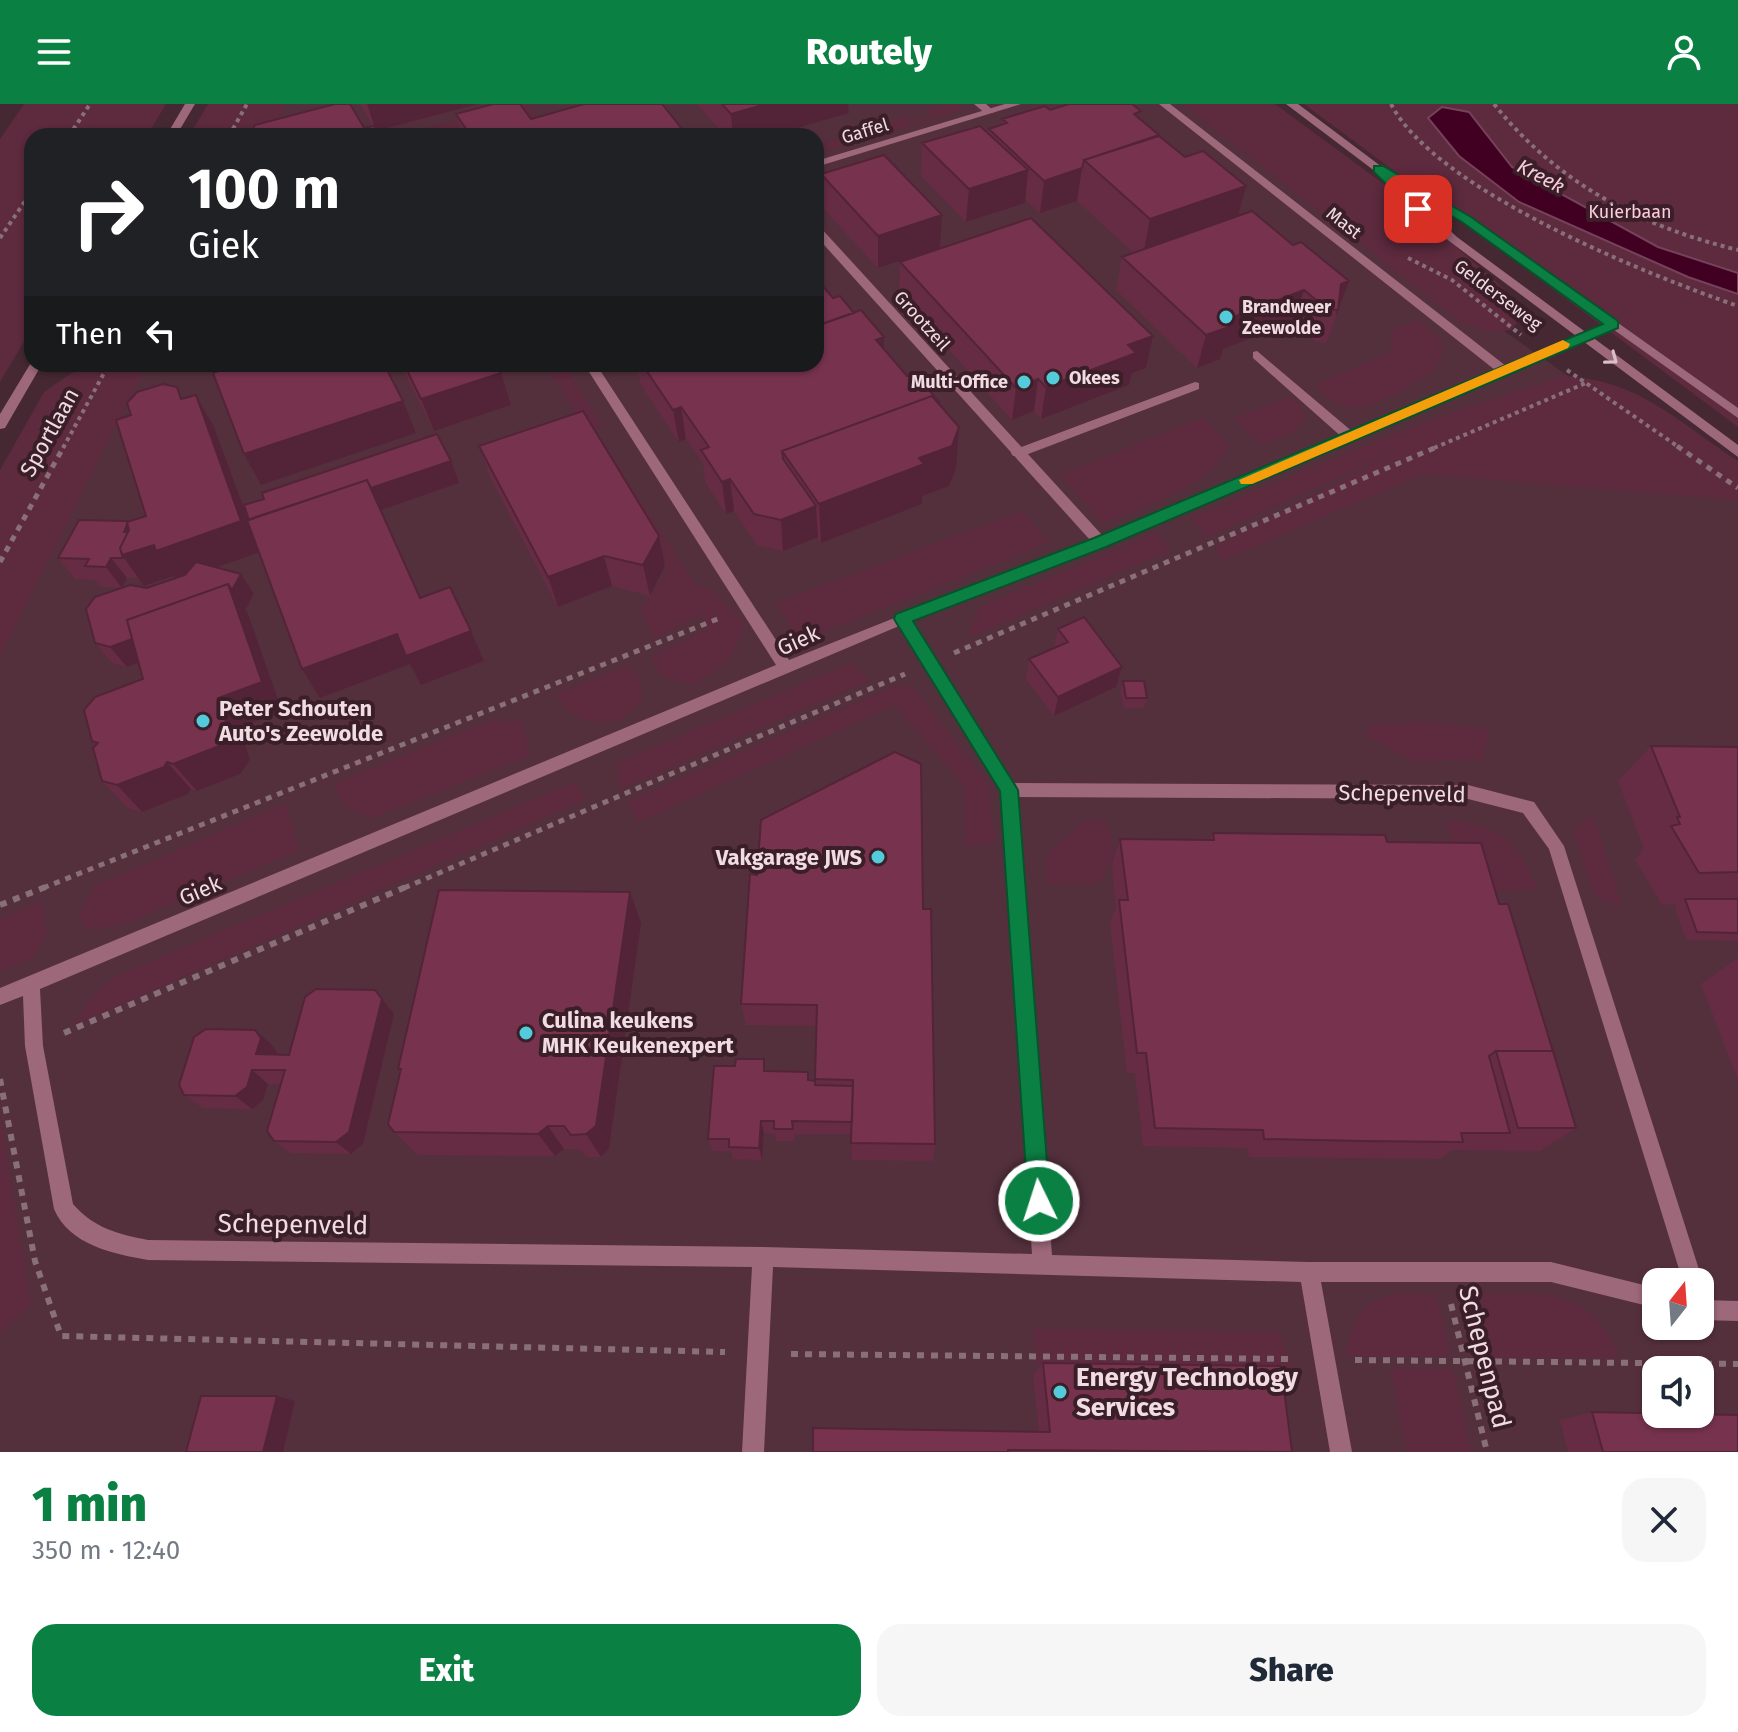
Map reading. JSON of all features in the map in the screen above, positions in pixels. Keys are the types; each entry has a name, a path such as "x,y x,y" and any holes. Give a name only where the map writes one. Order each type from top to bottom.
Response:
{"street":[{"path":"176,128 190,104"},
{"path":"979,104 990,112"},
{"name":"Gaffel","path":"824,162 1016,104"},
{"name":"Mast","path":"1164,104 1503,370"},
{"name":"Gelderseweg","path":"1291,104 1378,169 1466,220 1738,414"},
{"name":"Gelderseweg","path":"1378,169 1401,195 1453,239 1738,452"},
{"name":"Grootzeil","path":"824,238 1100,542"},
{"name":"Giek","path":"0,997 902,619 1100,542 1613,325"},
{"path":"1257,355 1349,436"},
{"name":"Sportlaan","path":"0,425 31,372"},
{"path":"595,372 787,669"},
{"path":"1018,453 1195,386"},
{"path":"902,619 1009,790 1043,1264"},
{"name":"Schepenveld","path":"1009,790 1468,792 1528,807 1556,846 1689,1268"},
{"name":"Schepenveld","path":"31,985 34,1046 64,1209 80,1229 109,1243 148,1250 763,1257 1309,1272 1551,1272 1642,1295"},
{"path":"753,1452 763,1257"},
{"path":"1309,1272 1341,1452"},
{"path":"1714,1309 1738,1311"}],"path":[{"path":"74,128 90,104"},
{"path":"234,128 247,104"},
{"path":"1391,104 1403,124 1436,153 1534,219 1674,285 1738,306"},
{"path":"1494,104 1517,136 1596,196 1649,224 1704,243 1738,250"},
{"path":"0,238 24,203"},
{"name":"Gelderseweg","path":"1403,255 1452,280 1543,353 1738,488"},
{"name":"Sportlaan","path":"0,562 105,372"},
{"path":"34,1046 1586,383"},
{"path":"0,905 747,607"},
{"name":"Schepenpad","path":"1443,1272 1487,1452"}],"shaded area":[{"path":"269,104 1206,104 1490,321 1738,496 1738,1452 0,1452 0,617 126,372 824,372 824,128 256,128"},
{"path":"1442,107 1469,112 1512,167 1658,247 1738,273 1738,294 1688,277 1519,202 1459,156 1428,118"}],"green space":[{"path":"24,104 166,104 152,128 24,128 24,342 0,382 0,139"},
{"path":"208,104 286,104 272,128 194,128"},
{"path":"509,104 527,104 545,128 427,128"},
{"path":"957,104 962,110 824,152 824,143 841,138 842,145 885,132 879,126 906,115 910,123 932,115 927,109"},
{"path":"1182,104 1275,104 1384,184 1502,287 1515,302 1520,319 1511,330 1488,332 1461,322"},
{"name":"Kuierbaan","path":"1304,104 1738,104 1738,427"},
{"path":"1418,320 1436,335 1444,349 1436,367 1424,377 1386,399 1360,407 1337,403 1326,396 1317,384 1390,352 1394,329"},
{"path":"143,372 0,656 0,470 44,392 70,374"},
{"path":"550,372 568,372 603,426 586,429"},
{"path":"1564,376 1591,379 1637,394 1738,461 1738,500 1422,474 1224,560 1214,547 1397,451 1206,537 1191,518 1416,425"},
{"path":"1289,397 1300,404 1305,419 1294,433 1260,445 1234,418"},
{"path":"1204,417 1228,446 1220,460 1207,473 1174,494 1103,524 1060,475"},
{"path":"603,442 696,586 710,589 744,623 738,644 727,660 692,685 662,677 651,657 708,629 700,614 654,639 641,610 666,572 592,444"},
{"path":"1021,511 1050,542 800,641 776,603"},
{"path":"1157,532 1170,550 968,638 979,607"},
{"path":"851,663 870,680 621,789 617,763"},
{"path":"627,666 641,680 642,700 620,721 582,720 556,694"},
{"path":"895,686 912,686 988,783 995,843 965,846 964,786 895,705 638,822 627,802"},
{"path":"489,721 522,721 530,755 372,818 343,805 334,784"},
{"path":"1426,722 1490,729 1483,759 1412,761 1367,736 1370,725"},
{"path":"575,782 586,799 72,1026 94,994 116,976"},
{"path":"286,803 299,850 124,924 88,930 78,916 94,886"},
{"path":"1593,815 1622,906 1598,898 1586,873 1574,830"},
{"path":"1086,820 1108,822 1114,854 1100,883 1046,884 1047,854"},
{"path":"1445,820 1480,827 1504,837 1522,857 1538,890 1470,892"},
{"path":"42,901 47,935 33,958 0,971 0,919"},
{"path":"0,1114 31,1305 0,1334"},
{"path":"1397,1293 1437,1295 1450,1356 1346,1356 1355,1323 1366,1307"},
{"path":"1466,1294 1537,1294 1577,1304 1594,1316 1608,1333 1619,1358 1479,1358 1463,1297"},
{"path":"1032,1329 1278,1332 1296,1373 1037,1365"},
{"path":"1390,1368 1453,1370 1471,1452 1407,1452"}],"building":[{"path":"335,104 350,104 364,128 253,128 255,125"},
{"path":"493,104 520,104 531,119 584,104 662,104 681,128 466,128 456,114"},
{"path":"722,104 766,104 731,114"},
{"path":"1069,104 1132,104 1141,111 1134,114 1159,135 1084,160 1082,168 1044,181 989,129 1007,123 1002,119 1045,106 1050,110"},
{"path":"980,126 1028,170 969,189 922,143"},
{"path":"1159,136 1185,157 1203,151 1246,186 1150,219 1084,160"},
{"path":"884,155 942,215 878,236 824,177 824,173"},
{"path":"1252,211 1293,245 1301,242 1349,281 1341,284 1338,310 1327,309 1304,290 1223,321 1229,327 1206,335 1122,257"},
{"path":"1031,218 1153,336 1128,345 1136,353 1046,387 1038,379 1016,388 900,262"},
{"path":"824,288 833,298 840,296 854,313 824,323"},
{"path":"861,310 884,337 876,340 907,376 915,373 939,402 932,396 782,451 783,459 816,506 781,520 754,514 730,479 722,482 701,450 709,447 681,407 673,410 647,372 824,372 824,323"},
{"path":"388,372 403,401 244,454 213,373"},
{"path":"408,372 501,373 421,399"},
{"path":"163,384 177,387 181,399 196,395 241,521 156,551 154,545 122,555 120,548 129,530 127,522 146,516 116,420 131,415 127,403 137,392"},
{"path":"932,396 959,427 952,446 919,458 924,464 819,504 782,451"},
{"path":"583,411 659,536 643,565 604,556 548,577 479,446"},
{"path":"437,434 451,461 371,488 367,480 249,520 244,505 264,499 262,493"},
{"path":"367,480 420,598 450,587 471,631 406,656 397,634 302,669 247,520"},
{"path":"79,520 129,521 124,532 128,532 120,548 123,558 111,558 106,567 85,566 89,559 58,558"},
{"path":"196,562 241,574 232,590 228,584 127,620 132,639 110,647 95,643 86,609 95,597 130,585 147,588 185,575"},
{"path":"228,584 262,682 218,698 229,732 219,746 173,764 167,762 164,767 117,785 102,781 93,748 98,743 92,741 84,710 95,697 143,679 127,620"},
{"path":"1084,617 1122,667 1058,697 1029,659 1068,642 1058,629"},
{"path":"1123,681 1144,681 1147,698 1126,698"},
{"path":"1651,746 1738,747 1738,872 1699,873 1671,826 1680,824 1677,817 1680,817"},
{"path":"895,752 921,764 923,909 931,909 935,1144 851,1143 853,1080 815,1079 817,1005 741,1004 750,874 757,875 761,820"},
{"path":"1213,833 1385,835 1387,842 1481,843 1499,904 1508,904 1553,1051 1496,1051 1489,1056 1510,1133 1461,1133 1463,1142 1363,1141 1264,1139 1263,1130 1155,1128 1146,1053 1137,1053 1119,900 1128,900 1120,839 1214,840"},
{"path":"439,890 630,892 596,1126 586,1134 571,1135 564,1126 548,1126 538,1134 394,1132 388,1124"},
{"path":"1685,899 1738,899 1738,933 1697,932"},
{"path":"316,989 375,990 382,999 349,1132 336,1142 274,1141 267,1131 285,1070 252,1070 247,1087 235,1096 184,1095 179,1085 194,1037 206,1029 255,1030 261,1038 256,1054 289,1055 305,997"},
{"path":"1496,1051 1553,1051 1576,1128 1518,1128"},
{"path":"736,1059 764,1059 764,1071 808,1072 808,1080 815,1081 815,1085 853,1086 852,1122 792,1121 793,1129 774,1129 774,1121 761,1121 759,1148 729,1147 729,1139 708,1139 714,1066 735,1066"},
{"path":"1043,1363 1281,1366 1292,1452 813,1452 813,1428 1050,1432"},
{"path":"201,1396 277,1396 263,1452 186,1452"},
{"path":"1592,1412 1642,1413 1642,1428 1714,1428 1714,1415 1738,1415 1738,1452 1603,1452"}],"slow traffic":[{"path":"1246,480 1563,344"}],"place":[{"name":"Brandweer Zeewolde","path":"1226,317"},
{"name":"Okees","path":"1053,378"},
{"name":"Multi-Office","path":"1024,382"},
{"name":"Peter Schouten Auto's Zeewolde","path":"203,721"},
{"name":"Vakgarage JWS","path":"878,857"},
{"name":"Culina keukens MHK Keukenexpert","path":"526,1033"},
{"name":"Energy Technology Services","path":"1060,1392"}],"route":[{"path":"1039,1201 1009,790 902,619 1100,542 1613,325 1466,220 1378,169 1418,209"}],"water label":[{"name":"Kreek","path":"1541,176"}]}
